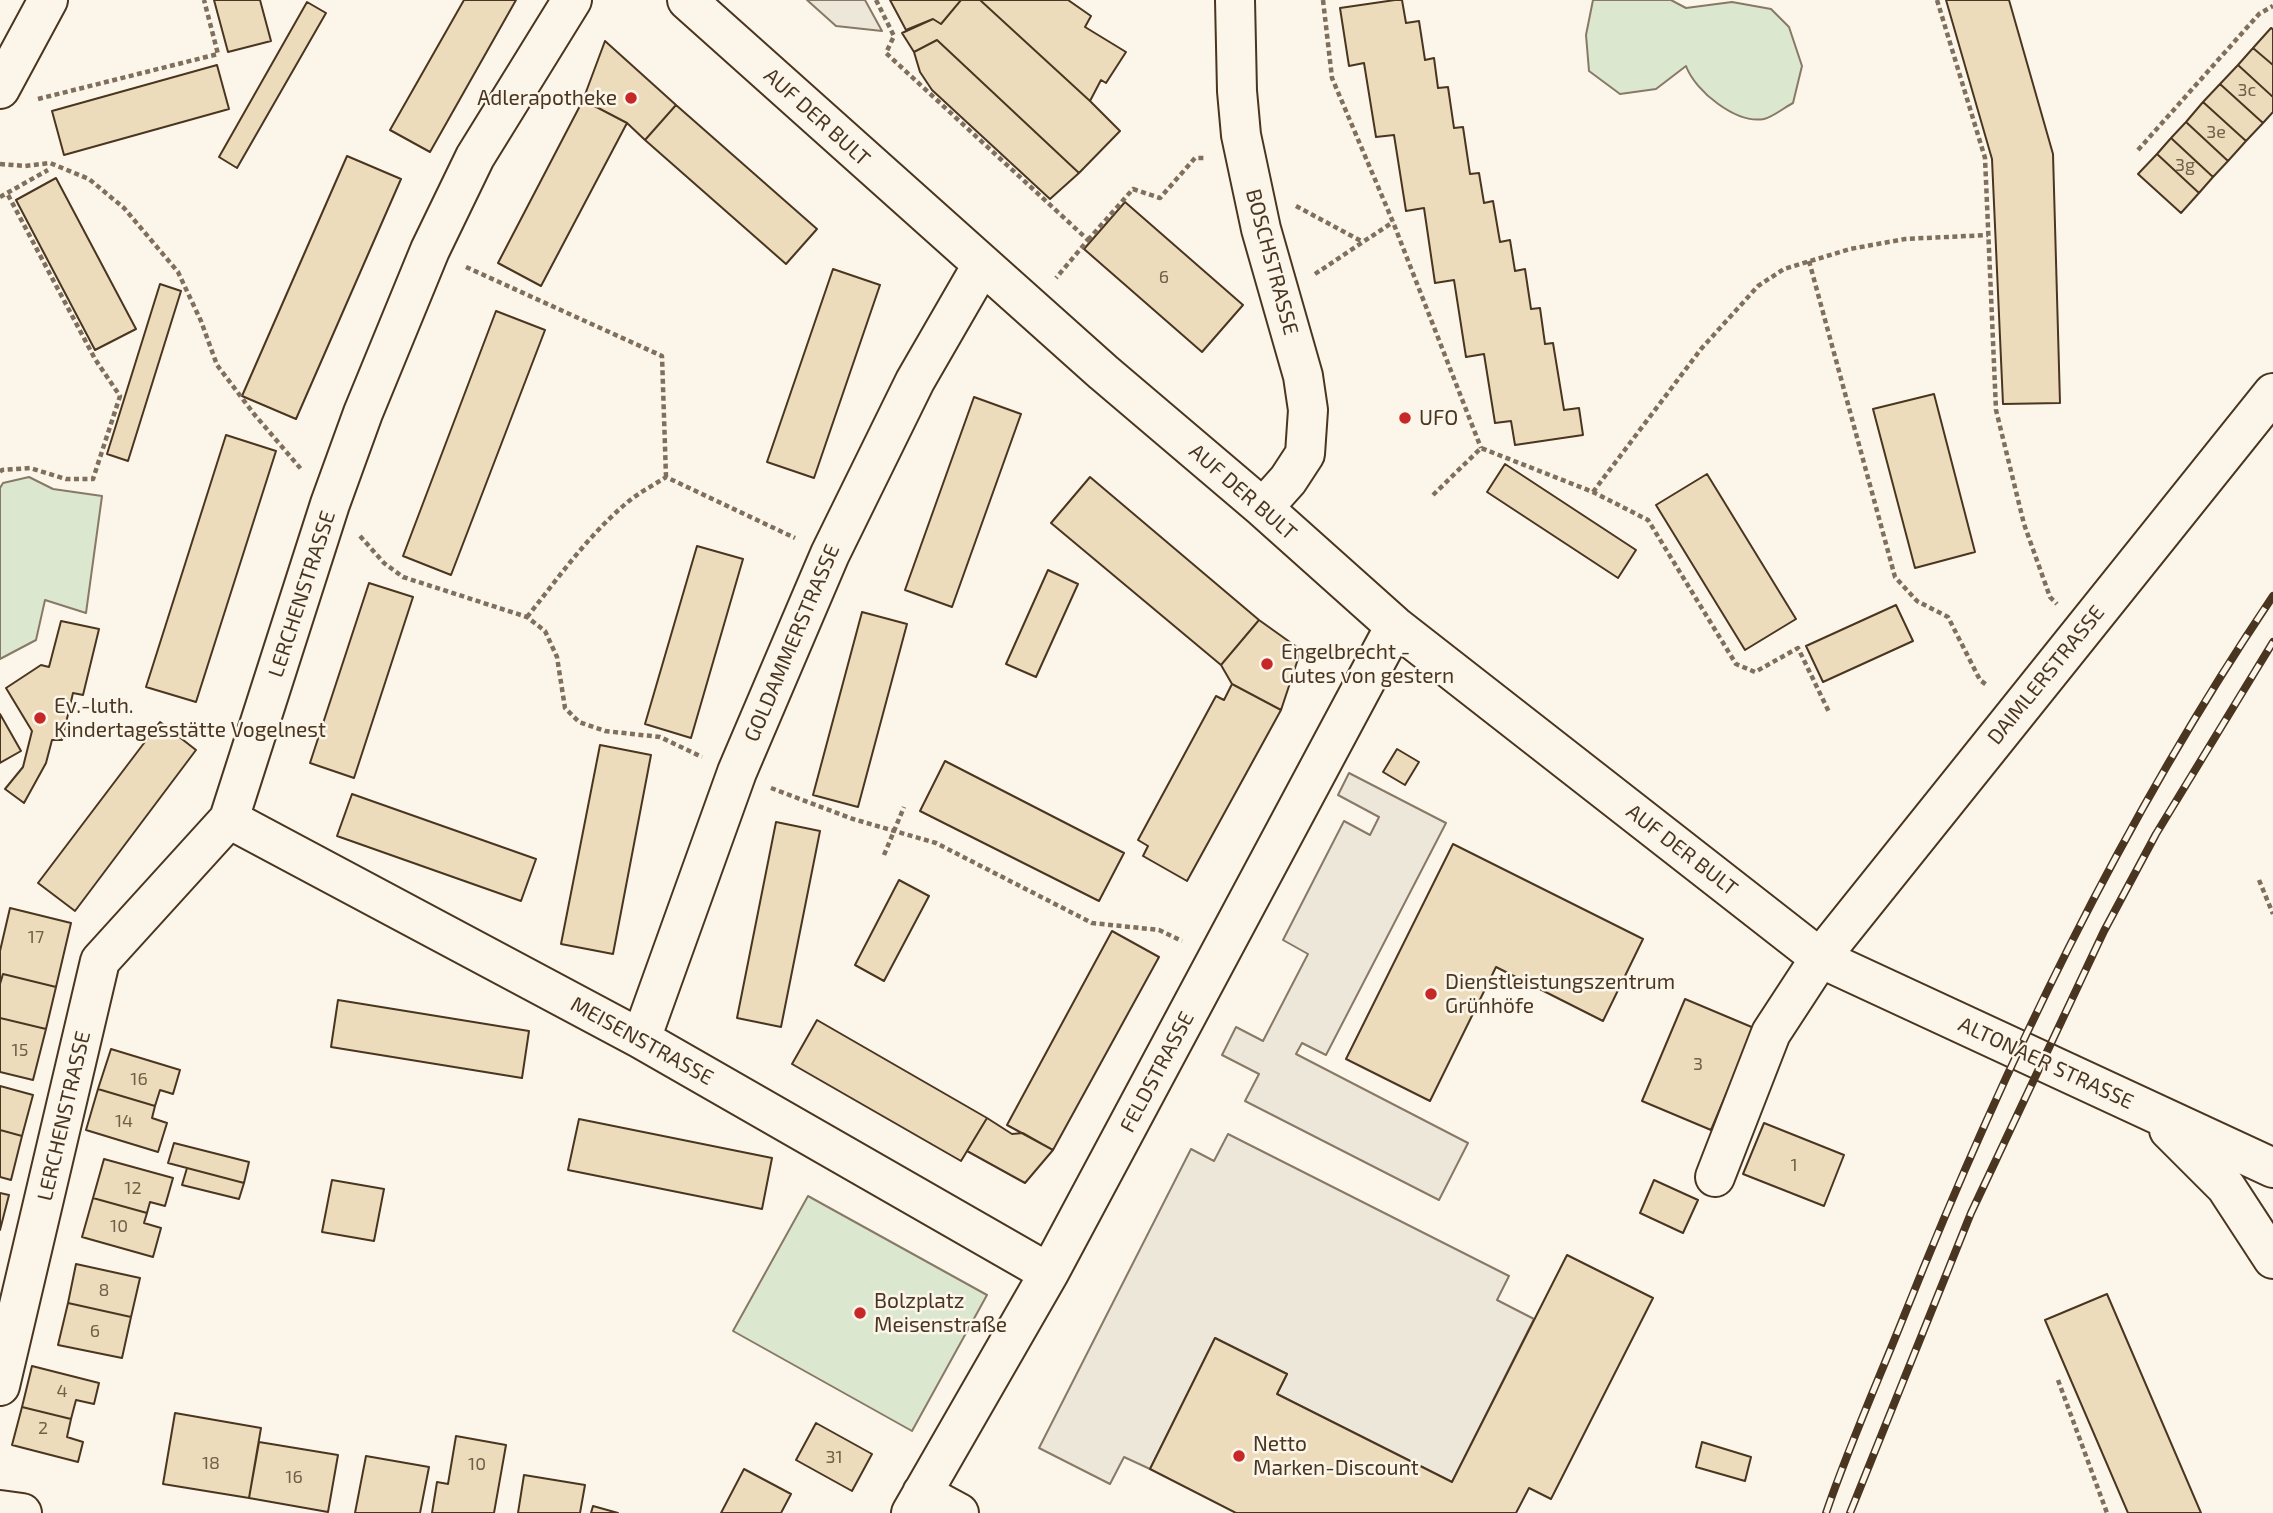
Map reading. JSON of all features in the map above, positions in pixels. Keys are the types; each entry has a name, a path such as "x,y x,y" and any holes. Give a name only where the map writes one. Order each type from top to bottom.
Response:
{"street":[{"path":"13,95 48,0"},
{"name":"LERCHENSTRASSE","path":"0,1386 100,961 229,819 330,504 363,413 430,250 475,157 572,0"},
{"name":"AUF DER BULT","path":"687,0 982,265 1395,626 1820,958"},
{"name":"BOSCHSTRASSE","path":"1235,0 1237,91 1247,171 1303,376 1308,410 1305,454 1288,480 1263,508"},
{"name":"GOLDAMMERSTRASSE","path":"641,1039 737,772 830,554 915,381 982,265"},
{"name":"DAIMLERSTRASSE","path":"1715,1177 1771,1033 1820,958 2273,393"},
{"name":"FELDSTRASSE","path":"917,1503 1049,1273 1395,626"},
{"name":"MEISENSTRASSE","path":"229,819 641,1039 1049,1273"},
{"name":"ALTONAER STRASSE","path":"1820,958 2273,1168"},
{"path":"2150,1111 2226,1187 2273,1259"},
{"path":"917,1503 959,1513"},
{"path":"0,1510 22,1513"}],"path":[{"path":"13,95 218,54 204,0"},
{"path":"876,0 894,36 886,53 1088,240"},
{"path":"1324,0 1332,78 1393,222 1482,448 1592,492 1648,520 1736,664 1755,672 1798,648 1829,712"},
{"path":"1937,0 1985,158 1996,410 2008,465 2024,524 2050,597 2084,628"},
{"path":"2138,150 2259,14 2273,6"},
{"path":"1031,308 1133,189 1160,198 1195,158 1247,171 1363,242"},
{"path":"0,164 24,166 50,163 89,179 124,208 178,272 201,321 217,365 254,414 330,504"},
{"path":"0,197 48,170"},
{"path":"0,472 30,468 66,479 93,479 120,396 95,359 7,193"},
{"path":"1280,296 1393,222"},
{"path":"1592,492 1701,349 1733,312 1767,280 1784,269 1850,249 1905,239 1988,235"},
{"path":"430,250 662,356 666,477"},
{"path":"1809,261 1895,577 1917,601 1948,617 1980,680 2017,712"},
{"path":"1433,495 1482,448"},
{"path":"666,477 830,554"},
{"path":"527,617 580,549 605,523 630,500 666,477"},
{"path":"884,855 904,807"},
{"path":"2259,880 2273,914"},
{"path":"2057,1380 2107,1513"}],"green space":[{"path":"1593,0 1671,0 1686,8 1732,2 1771,9 1789,27 1802,66 1793,103 1764,119 1741,116 1707,95 1686,66 1656,89 1620,94 1589,71 1586,35"},
{"path":"29,477 53,489 102,496 86,613 45,600 36,640 0,659 0,488 3,483"},
{"name":"Bolzplatz Meisenstraße","path":"808,1196 987,1295 912,1431 733,1331"}],"shaded area":[{"path":"807,0 865,0 882,31 836,26"},
{"path":"1349,773 1446,823 1326,1055 1302,1043 1296,1054 1468,1143 1439,1200 1245,1101 1259,1074 1222,1055 1236,1027 1263,1041 1308,954 1283,940 1344,821 1370,835 1379,817 1338,795"},
{"path":"1228,1134 1509,1276 1497,1300 1534,1319 1452,1482 1277,1394 1287,1374 1215,1338 1150,1469 1124,1457 1110,1484 1039,1448 1191,1149 1214,1161"}],"building":[{"path":"214,0 260,0 271,41 228,52"},
{"path":"464,0 516,0 430,152 390,130"},
{"path":"890,0 961,0 941,24 933,19 906,30"},
{"path":"961,0 980,0 1120,131 1079,173 937,40 914,52 902,33 933,19 941,24"},
{"path":"980,0 1068,0 1091,16 1085,27 1126,52 1106,83 1101,80 1090,101"},
{"path":"1402,0 1406,23 1419,21 1425,60 1434,58 1438,88 1448,87 1454,128 1463,127 1470,174 1479,173 1484,203 1493,201 1500,242 1510,240 1515,271 1525,269 1531,309 1540,308 1545,344 1553,343 1564,410 1579,408 1583,435 1515,445 1511,421 1495,423 1484,354 1466,357 1454,280 1435,283 1424,208 1406,211 1394,135 1376,137 1364,63 1349,66 1340,8"},
{"path":"1946,0 2009,0 2053,154 2060,403 2003,404 1992,159"},
{"path":"307,2 326,13 237,168 219,157"},
{"path":"2271,28 2273,29 2273,65 2253,48"},
{"path":"937,40 1079,173 1050,199 932,90 920,72 914,52"},
{"path":"605,41 676,105 645,140 627,123 583,100"},
{"path":"2253,48 2273,65 2273,97 2238,65"},
{"path":"217,65 229,109 64,155 52,111"},
{"path":"2238,65 2273,97 2273,112 2263,123 2220,84"},
{"path":"2220,84 2263,123 2246,141 2203,102"},
{"path":"583,100 627,123 541,286 498,263"},
{"path":"2203,102 2246,141 2228,161 2186,122"},
{"path":"676,105 817,229 786,264 645,140"},
{"path":"2186,122 2228,161 2213,177 2171,138"},
{"path":"2171,138 2213,177 2199,193 2157,154"},
{"path":"2157,154 2199,193 2181,213 2138,174"},
{"path":"347,156 401,179 296,419 242,396"},
{"path":"56,178 136,329 95,350 16,200"},
{"path":"1125,202 1243,305 1202,352 1084,249"},
{"path":"833,269 880,285 814,478 767,462"},
{"path":"160,284 181,291 128,461 107,454"},
{"path":"496,311 545,330 451,575 403,556"},
{"path":"1934,394 1975,552 1915,568 1873,409"},
{"path":"974,397 1021,414 952,607 905,590"},
{"path":"226,435 276,451 196,702 146,687"},
{"path":"1505,464 1636,550 1618,578 1487,492"},
{"path":"1707,474 1796,619 1745,650 1656,505"},
{"path":"1090,477 1259,620 1221,665 1051,523"},
{"path":"697,546 743,559 691,738 645,724"},
{"path":"1048,570 1078,584 1036,677 1006,664"},
{"path":"369,583 413,597 354,778 310,763"},
{"path":"1896,605 1913,641 1823,682 1806,646"},
{"path":"862,612 907,624 858,807 813,795"},
{"path":"1259,620 1301,650 1281,710 1232,684 1221,665"},
{"path":"61,621 99,629 83,695 73,693 62,740 52,740 46,763 24,803 5,789 23,767 32,731 6,688 41,665 49,667"},
{"path":"1232,684 1281,710 1187,881 1143,856 1148,846 1138,840 1216,696 1224,700"},
{"path":"0,714 21,751 0,763"},
{"path":"160,722 196,750 75,911 38,883"},
{"path":"600,745 651,755 613,954 561,944"},
{"path":"1397,749 1419,762 1405,785 1383,772"},
{"path":"945,761 1124,853 1099,901 920,811"},
{"path":"352,794 536,859 521,901 337,836"},
{"path":"776,822 820,831 781,1027 737,1018"},
{"name":"Dienstleistungszentrum Grünhöfe","path":"1453,844 1643,939 1603,1021 1496,967 1430,1101 1346,1059"},
{"path":"899,880 929,896 884,981 855,965"},
{"path":"10,908 71,923 56,987 3,974 0,984 0,951"},
{"path":"1112,931 1159,957 1053,1150 1007,1125"},
{"path":"3,974 56,987 46,1029 0,1018 0,984"},
{"path":"1685,999 1754,1028 1711,1130 1642,1101"},
{"path":"338,1000 529,1031 522,1078 331,1047"},
{"path":"0,1018 46,1029 33,1080 0,1072"},
{"path":"817,1020 987,1118 961,1161 792,1064"},
{"path":"111,1049 180,1070 173,1094 160,1090 155,1106 98,1089"},
{"path":"0,1086 33,1095 22,1136 0,1130"},
{"path":"98,1089 155,1106 152,1118 167,1123 158,1152 86,1130"},
{"path":"987,1118 1012,1134 1023,1133 1053,1150 1025,1183 967,1151"},
{"path":"579,1119 772,1158 762,1209 568,1170"},
{"path":"1764,1123 1844,1155 1824,1206 1743,1174"},
{"path":"0,1130 22,1136 11,1180 0,1177"},
{"path":"174,1143 249,1162 244,1183 168,1163"},
{"path":"104,1159 173,1178 165,1206 150,1202 147,1213 93,1198"},
{"path":"187,1168 244,1183 239,1199 182,1185"},
{"path":"332,1180 384,1189 374,1241 322,1232"},
{"path":"1654,1180 1698,1200 1683,1233 1640,1213"},
{"path":"0,1193 9,1195 0,1230"},
{"path":"93,1198 147,1213 144,1223 161,1228 153,1257 82,1237"},
{"path":"1567,1255 1653,1298 1551,1499 1529,1488 1516,1513 1236,1513 1150,1469 1215,1338 1287,1374 1277,1394 1452,1482"},
{"path":"76,1264 140,1278 131,1317 68,1303"},
{"path":"2107,1294 2201,1513 2128,1513 2045,1320"},
{"path":"68,1303 131,1317 122,1358 58,1345"},
{"path":"32,1366 99,1383 94,1404 76,1400 71,1419 22,1407"},
{"path":"22,1407 71,1419 67,1437 83,1442 78,1462 12,1445"},
{"path":"175,1413 261,1428 249,1498 163,1484"},
{"path":"816,1423 872,1454 852,1491 796,1460"},
{"path":"456,1436 506,1445 494,1513 432,1513 437,1482 448,1484"},
{"path":"259,1442 338,1455 328,1512 249,1498"},
{"path":"1702,1442 1751,1457 1745,1481 1696,1467"},
{"path":"366,1456 429,1467 420,1513 355,1513"},
{"path":"744,1469 791,1494 781,1513 721,1513"},
{"path":"524,1475 585,1485 580,1513 518,1513"},
{"path":"593,1506 618,1513 591,1513"}],"railway":[{"path":"1826,1513 1942,1222 2069,946 2166,768 2273,596"},
{"path":"1850,1513 1971,1213 2104,931 2156,834 2273,642"}],"place":[{"name":"Adlerapotheke","path":"631,98"},
{"name":"UFO","path":"1405,418"},
{"name":"Engelbrecht - Gutes von gestern","path":"1267,664"},
{"name":"Ev.-luth. Kindertagesstätte Vogelnest","path":"40,718"},
{"name":"Dienstleistungszentrum Grünhöfe","path":"1431,994"},
{"name":"Bolzplatz Meisenstraße","path":"860,1313"},
{"name":"Netto Marken-Discount","path":"1239,1456"}]}
